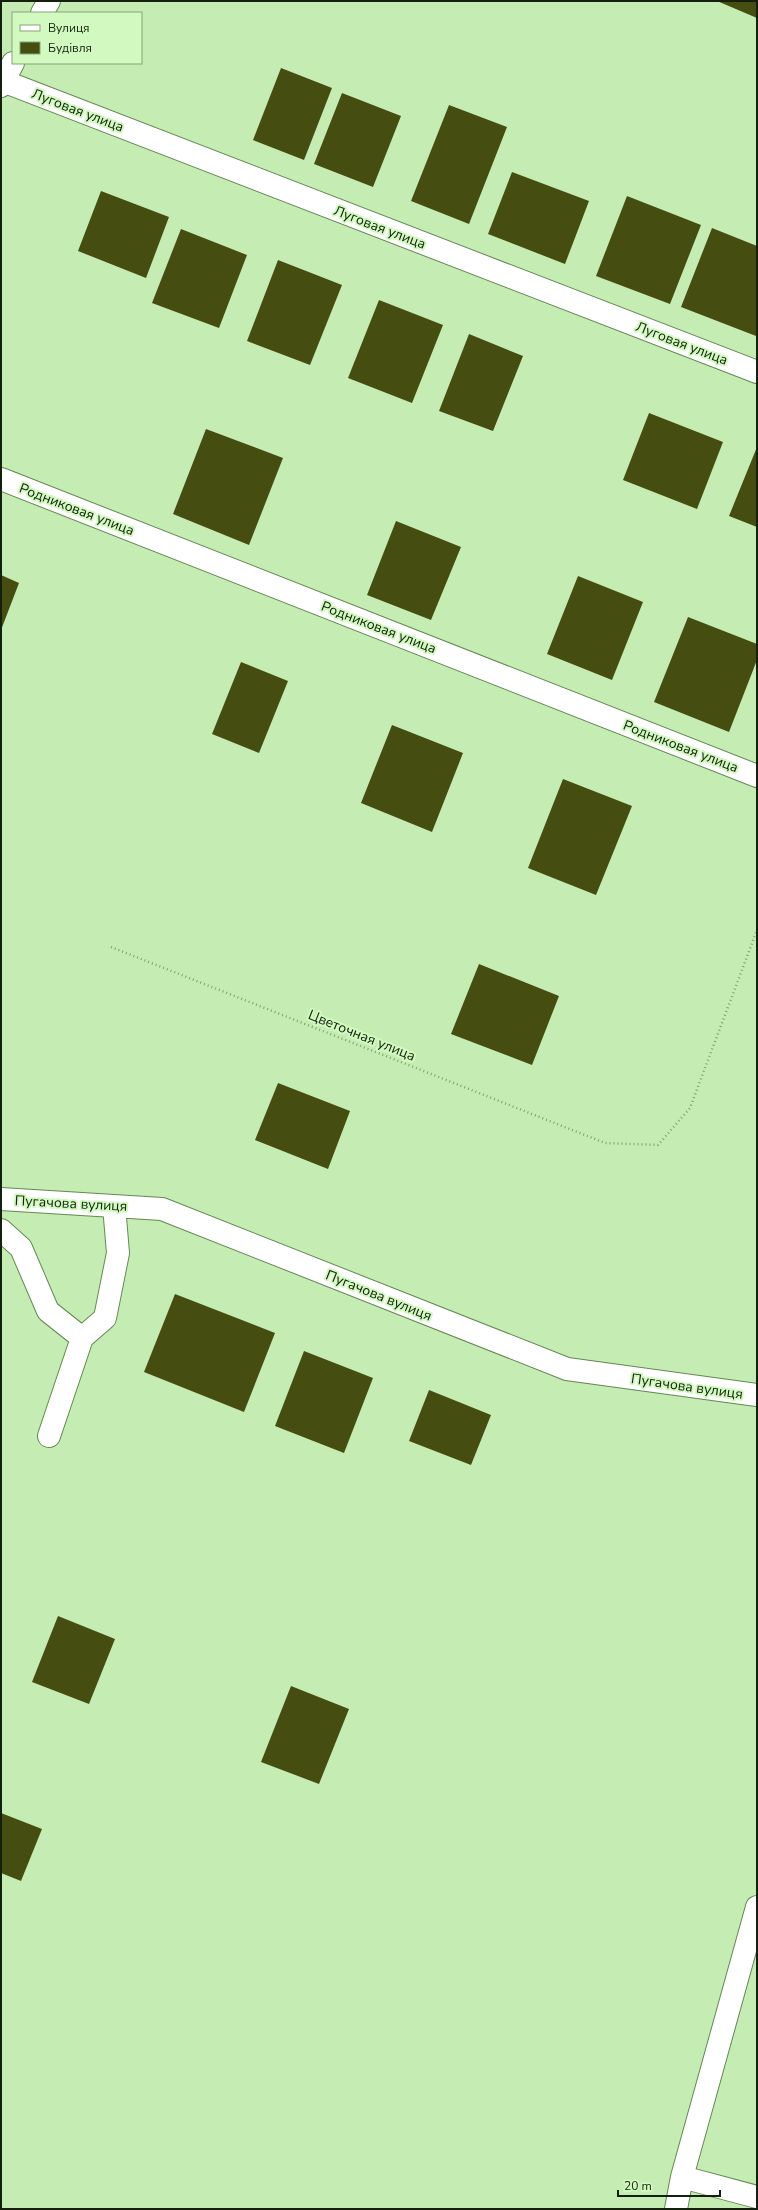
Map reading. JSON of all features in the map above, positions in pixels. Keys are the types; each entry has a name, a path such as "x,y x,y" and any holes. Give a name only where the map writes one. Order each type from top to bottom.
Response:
{"street":[{"path":"43,12 49,1"},
{"name":"Луговая улица","path":"6,77 757,372"},
{"name":"Родниковая улица","path":"1,479 757,776"},
{"name":"Пугачова вулиця","path":"1,1199 162,1209 567,1369 757,1395"},
{"path":"49,1436 82,1338 105,1318 118,1253 114,1206"},
{"path":"1,1230 21,1248 48,1311 82,1338"},
{"path":"676,2209 682,2176 757,1907"},
{"path":"682,2176 757,2197"}],"path":[{"name":"Цветочная улица","path":"111,947 605,1142 658,1145 690,1108 757,930"}],"building":[{"path":"717,1 757,1 757,18"},
{"path":"281,68 332,88 304,160 253,140"},
{"path":"342,93 401,116 373,187 314,164"},
{"path":"449,105 507,127 469,224 411,201"},
{"path":"512,172 589,201 565,264 488,234"},
{"path":"101,191 169,217 146,278 78,251"},
{"path":"627,196 701,225 670,304 596,276"},
{"path":"712,228 757,246 756,336 681,307"},
{"path":"181,229 247,255 219,328 152,303"},
{"path":"278,260 342,285 310,365 247,341"},
{"path":"379,300 443,325 412,403 348,378"},
{"path":"469,334 523,356 493,431 439,411"},
{"path":"649,413 723,442 697,509 623,480"},
{"path":"206,429 283,458 249,545 173,514"},
{"path":"757,447 757,527 729,516"},
{"path":"396,521 461,547 431,620 367,595"},
{"path":"1,575 19,583 1,630"},
{"path":"578,576 643,602 612,680 547,654"},
{"path":"688,617 757,644 757,660 729,732 654,702"},
{"path":"241,662 288,681 259,753 212,734"},
{"path":"392,725 463,753 432,832 361,803"},
{"path":"563,779 632,806 596,895 528,868"},
{"path":"479,964 559,996 532,1065 451,1034"},
{"path":"278,1083 350,1111 328,1169 255,1140"},
{"path":"175,1294 275,1333 244,1412 144,1372"},
{"path":"304,1351 373,1378 344,1453 275,1426"},
{"path":"429,1390 491,1415 471,1465 409,1441"},
{"path":"58,1616 115,1639 89,1704 32,1682"},
{"path":"291,1686 349,1709 319,1784 261,1762"},
{"path":"1,1813 42,1829 21,1881 1,1873"}]}
